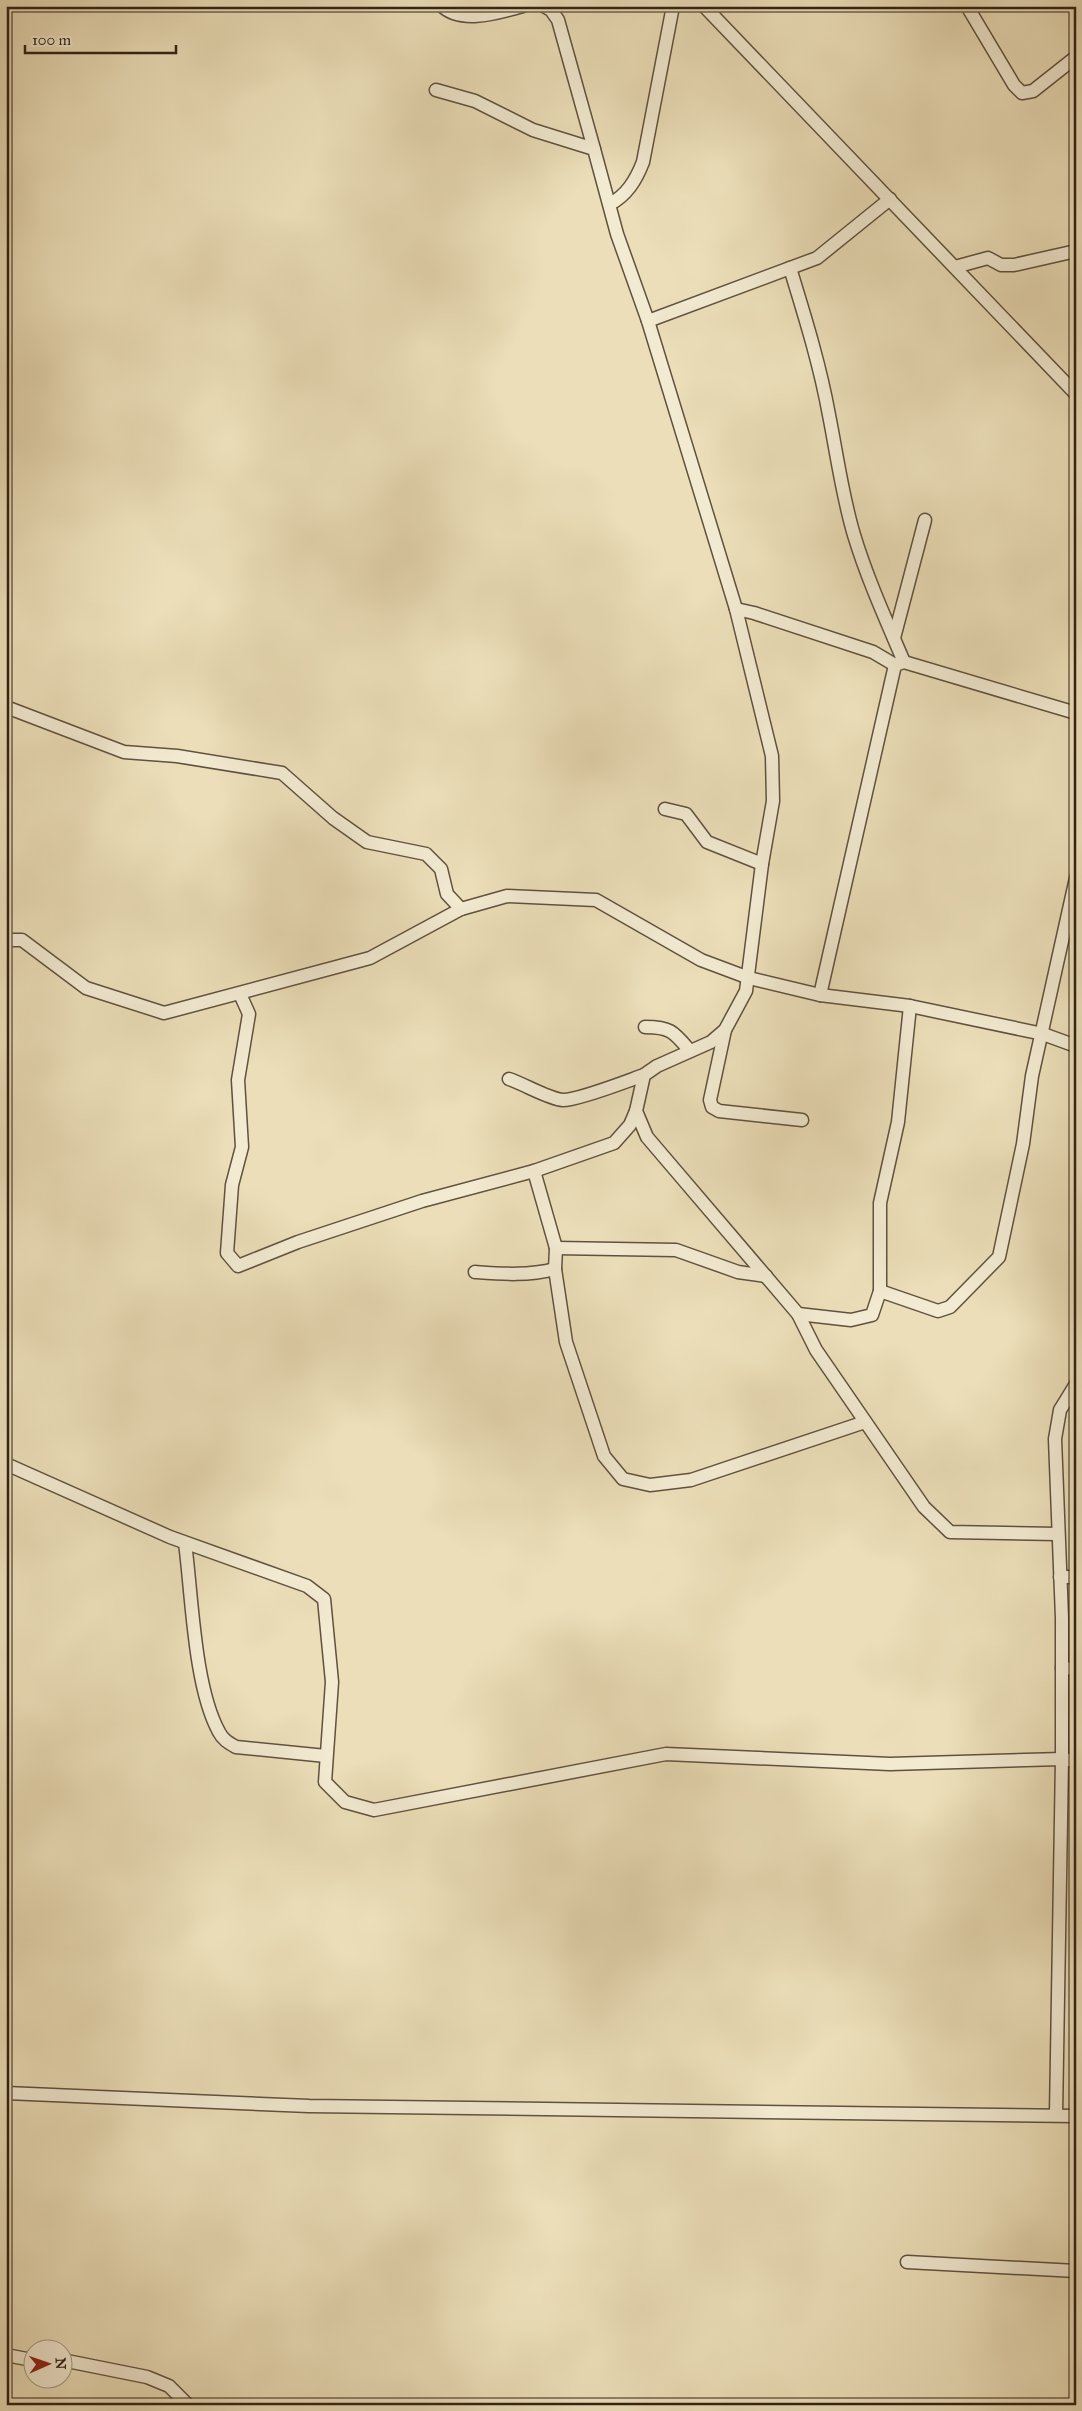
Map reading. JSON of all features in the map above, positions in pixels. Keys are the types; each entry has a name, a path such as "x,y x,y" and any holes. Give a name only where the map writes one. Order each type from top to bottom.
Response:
{"street":[{"path":"442,6 448,12 467,16 523,6"},
{"path":"544,6 552,10 558,20 617,234 648,322 736,609 772,756 773,801 762,864 749,978 746,991 724,1030 710,1100 712,1107 719,1111 802,1120"},
{"path":"610,204 622,197 635,180 643,162 673,6"},
{"path":"704,6 1076,394"},
{"path":"967,6 1014,85 1022,93 1033,91 1076,57"},
{"path":"436,90 475,101 533,130 594,150"},
{"path":"648,322 817,258 890,200"},
{"path":"955,267 988,258 1001,264 1014,265 1076,251"},
{"path":"790,268 811,337 829,415 838,471 853,532 863,566 894,638 899,663 820,995"},
{"path":"894,638 925,520"},
{"path":"736,609 754,613 874,652 899,663 1076,713"},
{"path":"6,707 124,752 177,756 282,773 333,818 367,842 426,854 441,869 448,894 461,909"},
{"path":"665,809 686,814 707,842 762,864"},
{"path":"880,1291 938,1311 950,1307 998,1257 1023,1144 1032,1076 1043,1034 1076,878"},
{"path":"6,940 22,940 86,988 164,1013 370,958 461,909 507,896 596,900 701,960 749,978 820,995 910,1006 1043,1034 1076,1046"},
{"path":"240,994 249,1014 238,1080 242,1147 232,1185 227,1253 238,1266 298,1242 422,1201 534,1171 614,1143 630,1126 636,1112 644,1075"},
{"path":"798,1314 851,1320 872,1314 880,1291 880,1203 898,1122 910,1006"},
{"path":"645,1027 661,1027 672,1030 690,1051"},
{"path":"510,1079 532,1087 550,1097 564,1100 644,1075 657,1066 710,1042 724,1030"},
{"path":"636,1112 647,1136 798,1314 816,1350 924,1507 950,1532 1057,1534"},
{"path":"534,1171 556,1248 555,1269 566,1342 604,1456 623,1479 650,1485 691,1480 865,1422"},
{"path":"556,1248 676,1250 738,1272 766,1276"},
{"path":"475,1272 516,1275 534,1274 555,1269"},
{"path":"1056,2115 1062,1668 1055,1440 1060,1410 1076,1384"},
{"path":"6,1464 185,1543 308,1586 324,1599 332,1682 324,1782 345,1802 374,1810 666,1754 890,1764 1062,1758 1076,1761"},
{"path":"185,1543 199,1660 209,1705 219,1733 227,1742 236,1747 326,1756"},
{"path":"1060,1577 1076,1577"},
{"path":"1062,1668 1076,1669"},
{"path":"6,2093 309,2106 1076,2116"},
{"path":"907,2262 988,2268 1076,2271"},
{"path":"6,2355 22,2358"},
{"path":"72,2362 147,2377 169,2386 188,2405"}]}
